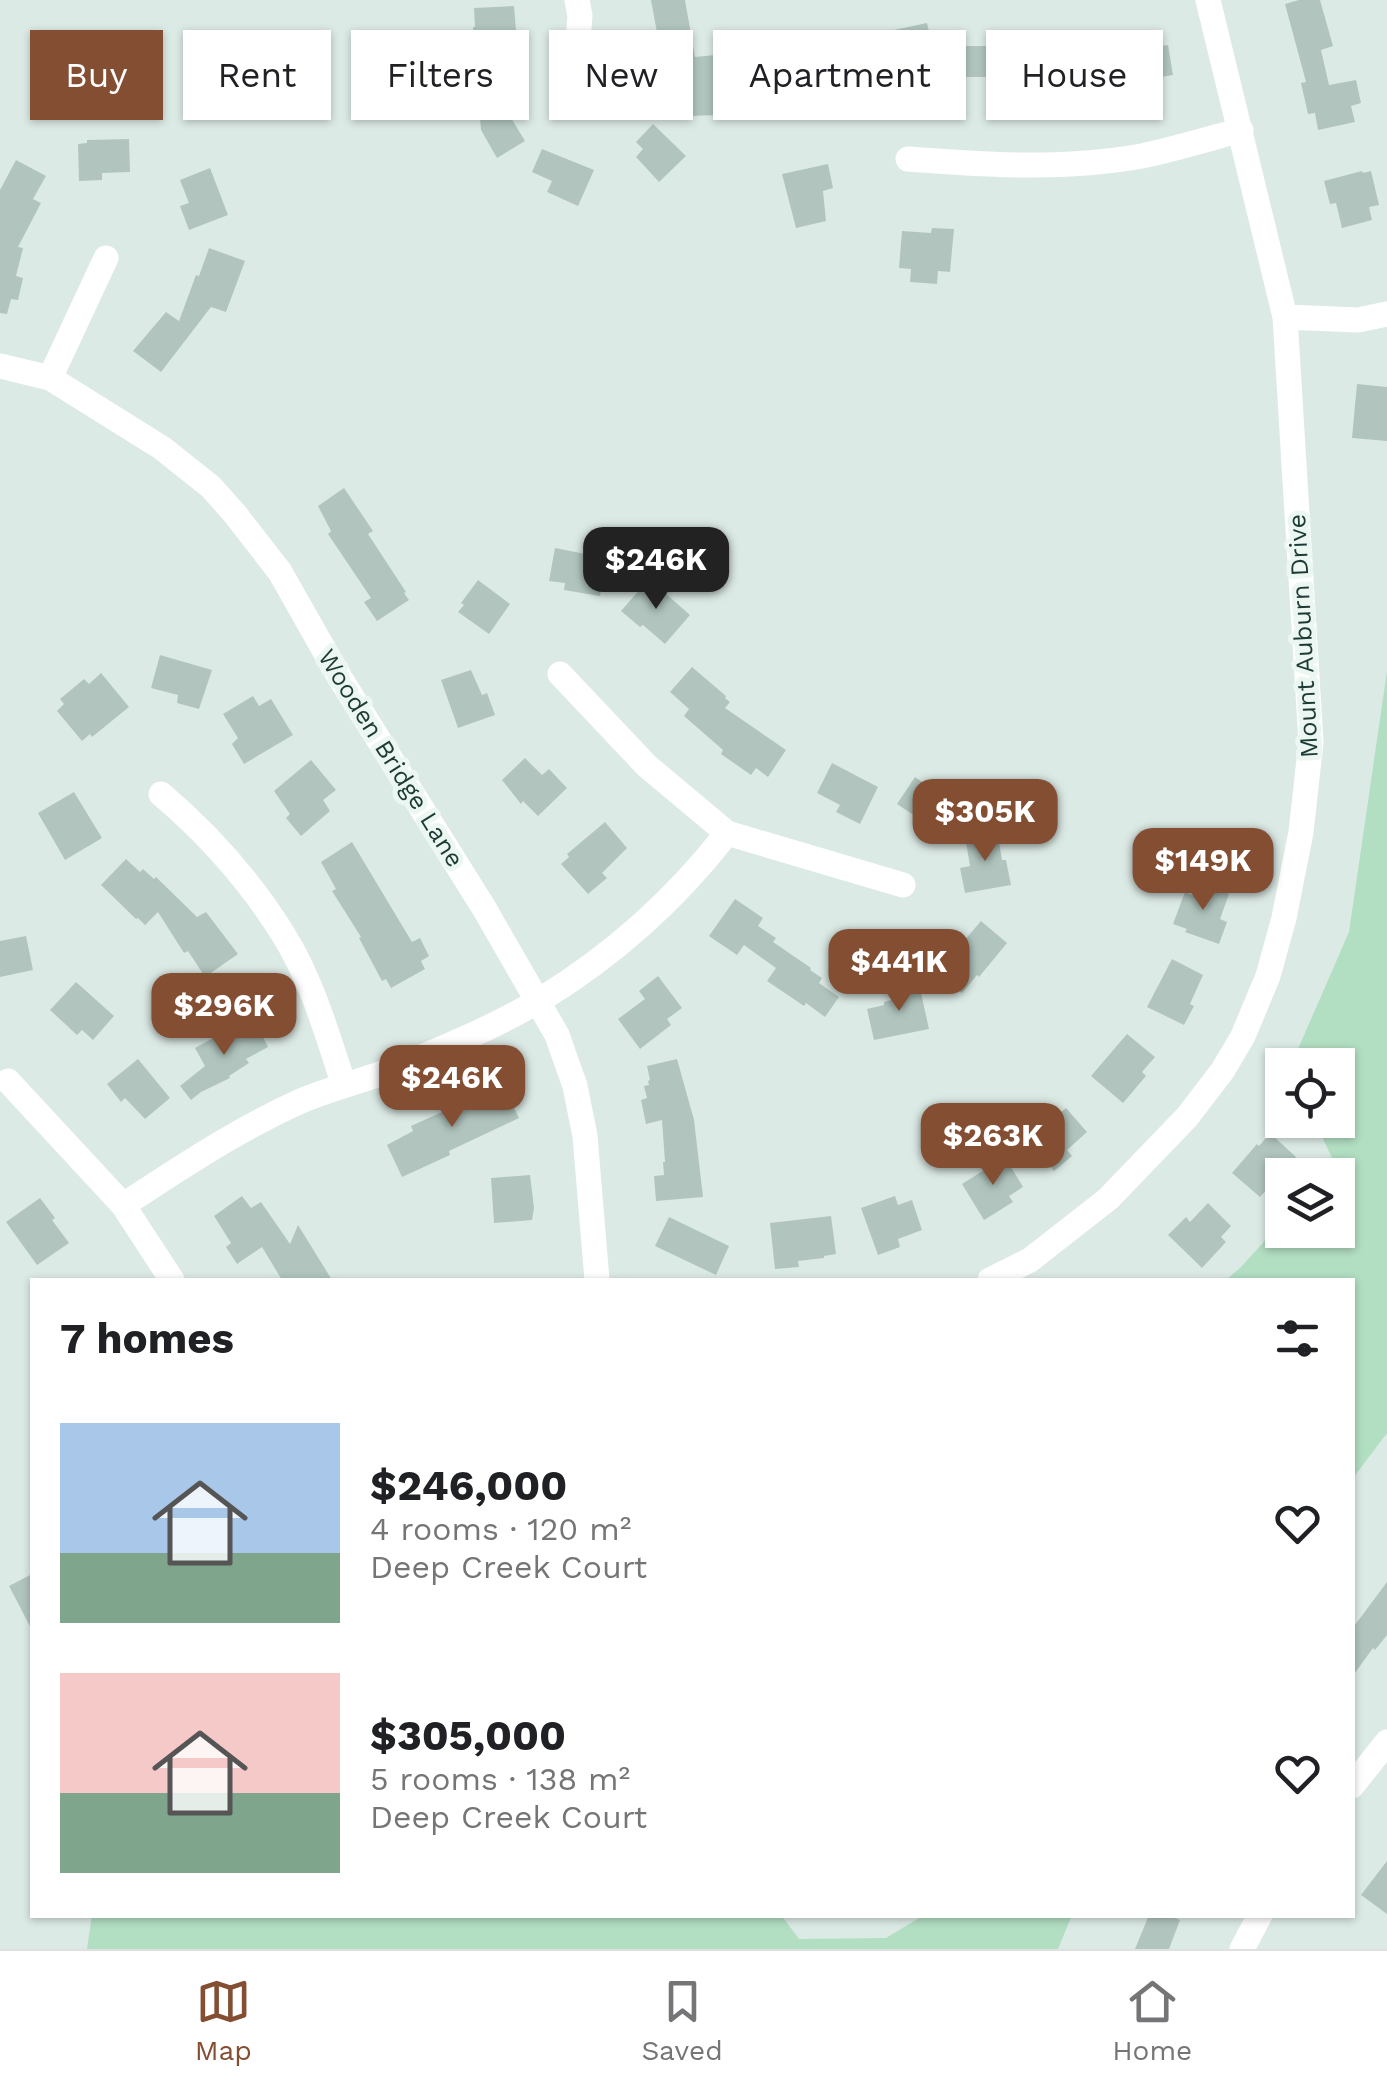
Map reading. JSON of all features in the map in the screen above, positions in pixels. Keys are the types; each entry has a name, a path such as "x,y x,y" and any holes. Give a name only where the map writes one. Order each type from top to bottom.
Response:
{"street":[{"path":"577,0 579,30"},
{"name":"Mount Auburn Drive","path":"994,1278 1030,1260 1108,1198 1187,1118 1222,1070 1242,1036 1268,976 1301,832 1311,742 1285,317 1208,0"},
{"path":"908,160 991,166 1104,161 1144,156 1241,130"},
{"path":"50,378 106,258"},
{"path":"1285,317 1358,320 1387,314"},
{"name":"Wooden Bridge Lane","path":"0,366 50,378 162,448 210,487 280,572 340,678 484,908 558,1036 575,1086 585,1136 598,1278"},
{"path":"560,674 647,766 728,833 902,885"},
{"path":"160,794 194,822 228,859 284,934 322,1018 344,1086"},
{"path":"123,1205 251,1126 302,1102 392,1069 539,1000 640,926 670,899 728,833"},
{"path":"8,1080 123,1205 171,1278"},
{"path":"1355,1782 1387,1742"},
{"path":"1242,1949 1258,1918"}],"green space":[{"path":"1387,671 1387,1433 1355,1475 1355,1278 1228,1278 1265,1241 1265,1248 1355,1248 1355,1158 1332,1158 1323,1138 1355,1138 1355,1048 1298,1048 1349,932"},
{"path":"92,1918 783,1918 799,1939 886,1938 919,1918 1071,1918 1058,1949 87,1949"}],"building":[{"path":"651,0 685,0 690,30 657,30"},
{"path":"1320,0 1333,46 1321,50 1329,85 1356,80 1361,103 1351,106 1355,122 1318,130 1315,113 1308,114 1301,83 1306,82 1285,4"},
{"path":"514,6 516,30 473,30 474,8"},
{"path":"927,23 929,30 894,30"},
{"path":"1168,45 1173,75 1163,77 1163,46"},
{"path":"693,46 695,57 713,55 713,115 693,116"},
{"path":"966,46 986,46 986,77 966,77"},
{"path":"480,120 512,120 525,141 497,158 481,130"},
{"path":"653,124 686,156 659,182 636,157 643,149 636,142"},
{"path":"129,139 130,172 102,173 102,180 79,181 78,144 87,140"},
{"path":"542,149 594,170 578,206 547,192 552,181 532,172"},
{"path":"16,160 46,176 33,199 41,203 18,247 23,248 16,276 23,278 18,300 11,299 7,314 0,313 0,190"},
{"path":"828,164 833,188 823,191 826,221 796,228 782,174"},
{"path":"210,168 228,215 189,230 180,206 189,203 180,180"},
{"path":"1371,171 1379,205 1369,207 1372,220 1342,228 1336,203 1330,204 1324,181"},
{"path":"932,228 954,229 950,272 938,271 937,284 910,282 911,269 899,268 902,231 931,233"},
{"path":"209,248 245,261 226,312 211,307 161,372 133,351 166,312 179,321"},
{"path":"1357,384 1387,387 1387,441 1352,438"},
{"path":"344,488 373,531 368,534 409,600 377,621 364,602 371,598 328,534 331,531 318,506"},
{"path":"555,548 606,558 600,596 564,590 565,583 549,581"},
{"path":"649,579 690,615 665,644 621,611"},
{"path":"478,580 510,604 489,634 458,612"},
{"path":"160,655 212,670 199,709 177,703 178,695 151,688"},
{"path":"692,667 726,696 730,702 725,708 786,750 768,777 756,768 751,775 721,754 723,750 684,716 689,709 670,692"},
{"path":"471,670 482,695 487,693 495,715 458,728 441,680"},
{"path":"101,673 129,707 82,741 57,711 64,704 60,699 84,679 89,684"},
{"path":"253,696 259,706 271,699 293,735 244,764 232,744 238,738 223,714"},
{"path":"525,758 542,775 549,769 567,788 538,816 523,801 521,804 502,780"},
{"path":"311,760 336,790 323,800 330,811 301,836 286,818 290,814 274,791"},
{"path":"832,763 878,787 860,824 836,812 840,805 817,793"},
{"path":"915,777 957,807 936,838 917,825 921,820 897,804"},
{"path":"74,792 102,838 65,860 38,813"},
{"path":"605,822 627,848 602,873 607,878 588,894 561,864 569,857 567,854"},
{"path":"997,830 1011,885 965,893 960,868 970,866 965,836"},
{"path":"352,842 412,942 420,938 429,956 421,961 425,969 391,988 386,979 382,981 361,937 332,891 336,889 321,862"},
{"path":"126,859 140,872 143,869 156,877 197,917 206,912 238,954 205,977 158,912 145,925 136,919 101,885"},
{"path":"1199,883 1229,894 1220,919 1227,922 1219,944 1173,924 1185,892 1194,896"},
{"path":"735,899 763,918 758,926 776,938 773,942 811,968 822,978 819,983 839,997 825,1017 767,981 776,968 744,945 737,955 709,936"},
{"path":"981,921 1007,943 962,993 941,975"},
{"path":"26,936 33,970 0,977 0,941"},
{"path":"1172,959 1203,975 1184,1025 1147,1007"},
{"path":"658,976 682,1008 667,1019 671,1025 640,1049 618,1019 645,999 639,991"},
{"path":"76,982 114,1016 93,1040 82,1030 77,1035 50,1010"},
{"path":"919,984 929,1029 874,1040 867,1009 895,999 893,990"},
{"path":"255,1021 268,1047 246,1059 249,1063 230,1078 191,1100 180,1086 205,1066 195,1048"},
{"path":"1127,1034 1155,1057 1142,1072 1146,1076 1123,1103 1091,1076"},
{"path":"138,1059 170,1098 145,1119 125,1098 121,1102 107,1084"},
{"path":"677,1059 694,1120 703,1197 656,1201 654,1176 664,1175 665,1162 662,1120 646,1124 641,1100 647,1098 647,1066"},
{"path":"502,1084 519,1118 402,1177 387,1145 413,1131 411,1126 453,1107 452,1104"},
{"path":"1066,1108 1087,1132 1067,1150 1072,1156 1054,1171 1022,1134 1049,1110 1055,1117"},
{"path":"1266,1138 1275,1138 1296,1157 1265,1158 1265,1191 1260,1197 1232,1173"},
{"path":"1005,1157 1023,1187 1009,1196 1013,1202 984,1220 962,1184"},
{"path":"530,1175 532,1220 494,1223 491,1178"},
{"path":"242,1196 251,1208 261,1202 290,1244 298,1225 331,1278 281,1278 262,1247 237,1264 226,1247 231,1243 214,1216"},
{"path":"895,1196 898,1205 912,1200 922,1230 898,1239 900,1247 878,1255 861,1208"},
{"path":"40,1198 69,1243 37,1265 6,1222"},
{"path":"1208,1203 1231,1226 1221,1237 1226,1242 1202,1268 1168,1235 1186,1217 1190,1222"},
{"path":"831,1216 836,1254 798,1261 799,1267 775,1269 770,1223"},
{"path":"669,1217 729,1246 716,1275 655,1246"},
{"path":"30,1575 30,1626 9,1586"},
{"path":"1387,1582 1387,1635 1355,1673 1355,1625"},
{"path":"1387,1861 1387,1914 1361,1895"},
{"path":"1148,1918 1180,1920 1169,1949 1135,1949"}]}
